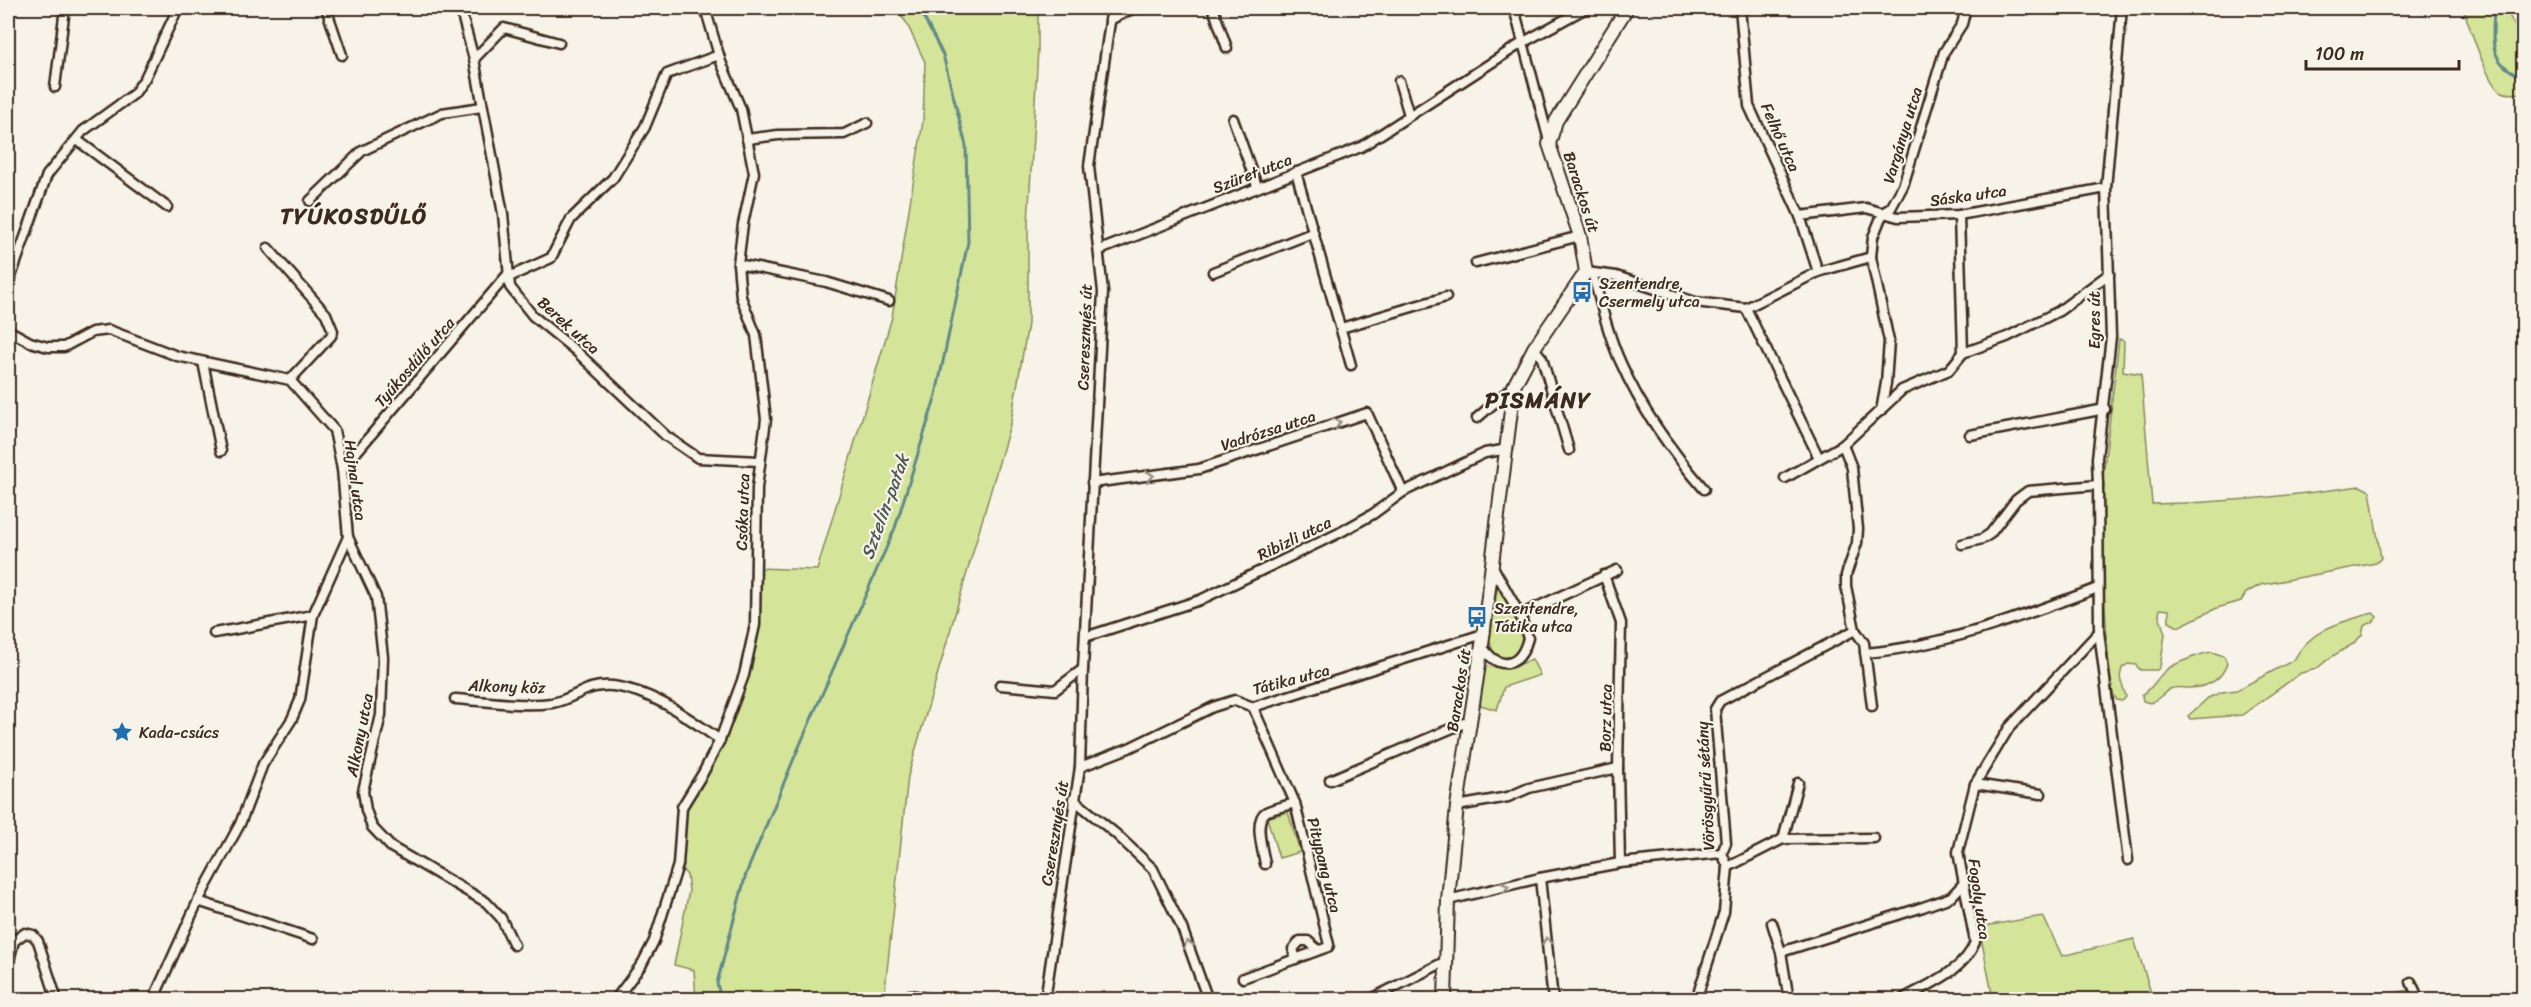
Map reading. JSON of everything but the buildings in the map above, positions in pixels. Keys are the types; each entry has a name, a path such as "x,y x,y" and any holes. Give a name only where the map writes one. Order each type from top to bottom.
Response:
{"street":[{"path":"56,87 65,8"},
{"path":"8,285 47,175 83,131 134,94 145,78 178,8"},
{"path":"326,8 342,55"},
{"name":"Berek utca","path":"460,8 474,59 502,214 510,287 533,316 576,351 666,436 698,458 759,461"},
{"name":"Csóka utca","path":"615,999 642,964 654,941 678,865 682,807 720,740 744,675 755,625 759,461 766,419 756,335 741,297 738,264 743,224 754,173 741,109 719,56 705,8"},
{"name":"Cseresznyés út","path":"1045,999 1073,799 1080,767 1103,292 1100,250 1091,203 1089,166 1112,8"},
{"path":"1110,20 1134,8"},
{"path":"1213,8 1227,48"},
{"path":"1514,8 1550,144"},
{"name":"Szüret utca","path":"1100,250 1257,186 1361,147 1522,43 1586,8"},
{"name":"Barackos út","path":"1478,418 1514,386 1534,348 1589,272 1580,236 1550,144 1556,121 1627,8"},
{"name":"Felhő utca","path":"1740,8 1749,106 1800,216 1818,272"},
{"name":"Vargánya utca","path":"1881,411 1889,341 1871,257 1873,237 1884,212 1891,208 1903,186 1944,52 1962,24 1966,8"},
{"name":"Egres út","path":"2122,8 2106,188 2111,337 2097,458 2099,632 2128,860"},
{"path":"474,59 504,28 559,43"},
{"name":"Tyúkosdűlő utca","path":"342,469 509,276 551,258 571,219 613,178 645,127 667,74 719,56"},
{"path":"1399,81 1409,115"},
{"path":"310,201 362,151 442,113 482,107"},
{"path":"1233,119 1257,186"},
{"path":"747,139 778,135 844,134 867,123"},
{"path":"77,140 167,207"},
{"path":"1296,172 1351,364"},
{"name":"Sáska utca","path":"1800,216 1866,208 1898,217 1959,215 2106,188"},
{"path":"1959,215 1963,352"},
{"path":"1213,272 1312,233"},
{"path":"1476,263 1580,236"},
{"path":"8,330 30,342 48,348 63,346 92,332 109,330 159,351 290,380 333,331 326,314 268,248"},
{"path":"1704,489 1675,454 1645,411 1620,361 1589,272 1616,276 1695,302 1746,308 1818,272 1871,257"},
{"path":"738,264 826,282 889,301"},
{"path":"1785,478 1843,445 1902,390 1949,370 1963,352 2007,337 2059,311 2109,274"},
{"path":"1341,328 1446,297"},
{"path":"1746,308 1819,458"},
{"path":"1534,348 1542,358 1569,450"},
{"path":"202,362 220,451"},
{"name":"Hajnal utca","path":"153,999 198,901 240,825 263,764 292,718 300,700 312,615 348,537 342,469 334,430 290,380"},
{"name":"Barackos út","path":"1445,999 1448,900 1457,806 1508,449 1514,386"},
{"path":"1970,435 2104,409"},
{"name":"Vadrózsa utca","path":"1092,483 1199,469 1366,413 1403,492"},
{"path":"1843,445 1852,468 1856,494 1857,543 1846,575 1846,586 1855,630 1864,643 1872,706"},
{"name":"Ribizli utca","path":"1085,637 1200,600 1276,565 1347,528 1403,492 1485,453 1508,449"},
{"path":"1962,544 1982,539 1990,534 2016,500 2028,491 2098,485"},
{"name":"Alkony utca","path":"348,537 376,597 383,657 381,715 363,791 366,810 372,826 391,847 486,902 501,918 514,945"},
{"path":"1482,640 1492,659 1510,663 1524,651 1528,638 1520,615 1492,565"},
{"path":"1520,615 1617,570"},
{"name":"Borz utca","path":"1604,575 1621,623 1618,768 1620,863"},
{"path":"1865,653 1928,645 1968,634 2098,588"},
{"path":"214,633 312,615"},
{"name":"Vörösgyűrű sétány","path":"1696,999 1724,912 1728,867 1722,853 1726,843 1715,710 1720,701 1855,630"},
{"name":"Fogoly utca","path":"1901,999 1962,964 1971,954 1975,942 1958,852 1975,784 2009,728 2099,632"},
{"name":"Tátika utca","path":"1080,767 1129,748 1235,700 1253,708 1482,640"},
{"path":"1000,685 1055,690 1083,669"},
{"name":"Alkony köz","path":"455,699 550,703 573,696 580,690 613,686 643,695 676,710 720,740"},
{"name":"Pitypang utca","path":"1253,708 1295,803 1328,941 1328,947 1318,950"},
{"path":"1330,780 1469,722"},
{"path":"1457,806 1508,797 1529,788 1618,768"},
{"path":"1783,839 1798,783"},
{"path":"1975,784 2041,794"},
{"path":"1073,799 1116,834 1153,869 1182,928 1208,999"},
{"path":"1265,864 1261,818 1266,812 1295,803"},
{"path":"1728,867 1783,839 1874,838"},
{"path":"1448,900 1540,878 1620,863 1722,853"},
{"path":"1540,878 1553,999"},
{"path":"1781,952 1951,897 1964,883"},
{"path":"198,901 313,939"},
{"path":"1772,923 1781,952 1789,999"},
{"path":"8,965 14,941 25,933 33,935 38,941 57,999"},
{"path":"1243,978 1296,959 1318,950 1308,941 1300,941 1293,949 1296,959"},
{"path":"1369,999 1446,961"},
{"path":"2411,982 2419,999"},
{"path":"910,995 938,999"}],"green space":[{"path":"894,8 1038,8 1038,49 1028,223 1028,324 1011,421 908,776 884,999 696,999 694,970 674,965 689,891 687,875 678,865 679,821 720,740 755,625 756,568 817,570 892,317 923,121 925,62 906,22"},
{"path":"2463,8 2505,8 2523,41 2523,93 2506,93 2495,86 2484,65"},
{"path":"2119,339 2124,341 2123,371 2141,374 2152,504 2256,498 2360,486 2370,491 2381,558 2376,563 2260,585 2246,593 2241,601 2217,608 2178,627 2169,622 2169,610 2160,609 2159,615 2165,634 2160,667 2157,670 2140,670 2136,665 2128,664 2122,668 2120,677 2126,697 2122,701 2117,700 2113,694 2109,670 2103,576 2102,486"},
{"path":"1498,582 1519,622 1524,639 1515,656 1510,657 1498,656 1490,641"},
{"path":"2373,613 2377,617 2373,622 2364,626 2362,635 2353,644 2316,669 2301,673 2242,715 2190,719 2188,716 2208,698 2222,692 2237,690 2294,660 2309,641 2328,628"},
{"path":"2212,652 2224,656 2227,663 2222,674 2213,682 2190,688 2172,688 2153,702 2143,701 2142,695 2169,668 2187,659"},
{"path":"1532,659 1540,675 1504,687 1497,710 1477,704 1483,665 1508,668"},
{"path":"1288,812 1300,852 1279,858 1267,818"},
{"path":"2043,916 2062,956 2134,939 2153,999 1993,999 1979,927"},
{"path":"2408,990 2413,999 2367,999"}],"waterway":[{"name":"Sztelin-patak","path":"721,1000 717,983 746,874 895,528 936,395 968,242 966,146 943,55 919,8"},
{"path":"2494,8 2493,40 2498,58 2512,72 2524,77"}],"place":[{"name":"Szentendre, Csermely utca","path":"1582,292"},
{"name":"Szentendre, Tátika utca","path":"1477,617"},
{"name":"Kada-csúcs","path":"122,732"}],"district":[{"name":"TYÚKOSDŰLŐ","path":"354,216"},
{"name":"PISMÁNY","path":"1538,400"}]}
